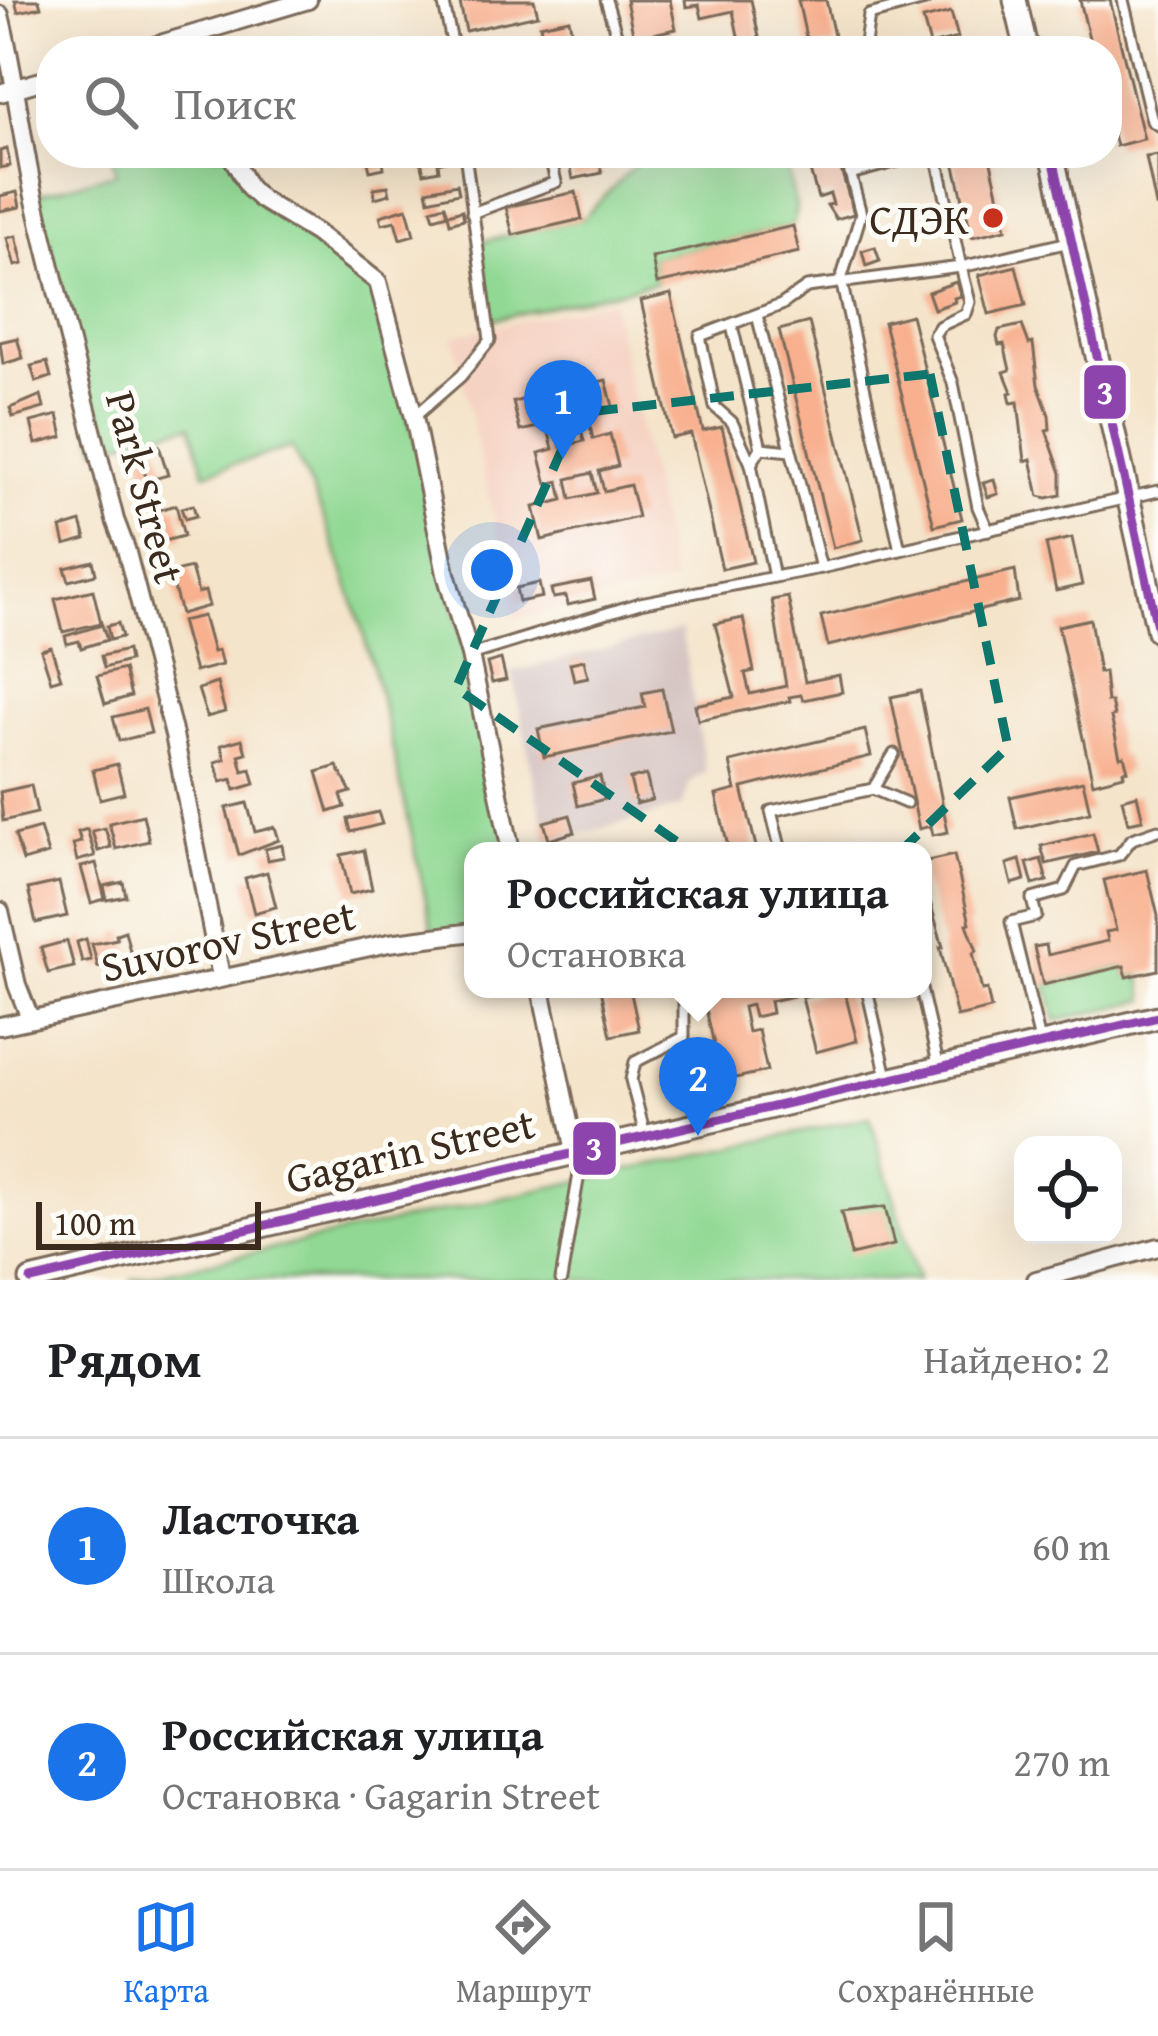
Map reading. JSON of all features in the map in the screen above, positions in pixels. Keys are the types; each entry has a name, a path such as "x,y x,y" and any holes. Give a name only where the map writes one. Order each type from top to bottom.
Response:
{"street":[{"path":"186,36 255,8 308,0"},
{"path":"1015,0 1024,36"},
{"name":"Park Street","path":"0,15 14,69 6,91 174,735 221,977"},
{"path":"202,31 202,36"},
{"path":"6,91 36,82"},
{"path":"238,168 262,200 316,233 378,282 414,417 446,574 470,655 509,842"},
{"path":"1055,168 1158,631"},
{"path":"0,911 17,985 30,1018"},
{"name":"Suvorov Street","path":"0,1027 389,943 464,933"},
{"path":"543,998 575,1151"},
{"name":"Gagarin Street","path":"32,1280 1158,1018"},
{"path":"1036,1280 1158,1247"}],"lane":[{"path":"443,0 453,36"},
{"path":"606,0 617,36"},
{"path":"865,36 868,15 925,0"},
{"path":"1124,0 1152,121 1158,125"},
{"path":"414,417 461,376 490,340 467,168"},
{"path":"472,213 556,182 553,168"},
{"path":"849,168 861,214 841,280 899,550"},
{"path":"850,174 873,168"},
{"path":"936,168 970,302 966,314 940,326 934,335 953,383 978,507 988,530"},
{"path":"774,577 751,464 732,422 715,407 700,336 781,305 807,287 961,267 1072,241"},
{"path":"757,315 821,568"},
{"path":"732,326 761,448 751,464"},
{"path":"761,448 791,451"},
{"path":"470,655 640,603 821,568 1158,491"},
{"path":"873,789 894,754"},
{"path":"779,842 771,812 873,789 906,803"},
{"path":"1041,1045 1011,922 1036,916 1032,898 1064,890 1076,866 1120,855 1132,839 1158,830"},
{"path":"645,1135 631,1080 635,1062 684,1036 684,998"},
{"path":"869,998 888,1080"},
{"path":"923,998 939,1068"},
{"path":"560,1280 580,1174 575,1151"}],"highlighted area":[{"path":"930,374 1008,747 813,936 456,688 578,413"}],"shaded area":[{"path":"611,300 674,583 516,619 453,336"},
{"path":"681,630 706,772 690,783 682,807 547,842 512,672"}],"green space":[{"path":"115,168 238,168 249,188 378,282 509,842 464,842 464,933 434,937 360,623 317,503 291,447 205,473 191,425 97,448 34,195 116,173"},
{"path":"632,168 787,168 796,207 793,226 652,258 657,282 487,321 475,243 582,219"},
{"path":"1124,966 1127,977 1140,974 1146,1000 1056,1021 1047,984"},
{"path":"870,1117 918,1280 130,1280"}],"building":[{"path":"15,0 39,0 41,7 18,12"},
{"path":"534,0 538,15 466,31 460,3"},
{"path":"626,0 670,0 676,29 634,36"},
{"path":"685,0 751,0 759,36 738,36 733,11 702,18 699,5 686,7"},
{"path":"798,0 826,0 834,36 806,36"},
{"path":"1080,0 1110,0 1119,36 1088,36"},
{"path":"951,12 957,36 928,36 923,19"},
{"path":"569,19 573,36 542,36 540,25"},
{"path":"1122,49 1144,139 1122,144"},
{"path":"7,149 10,166 0,168 0,151"},
{"path":"1158,155 1158,205 1156,206 1146,157"},
{"path":"571,168 601,168 602,173 573,179"},
{"path":"809,168 841,168 854,214 836,219 827,205 833,204 830,194 818,198"},
{"path":"956,168 992,168 1006,229 972,237"},
{"path":"457,184 459,193 429,200 427,190"},
{"path":"388,186 390,194 375,198 374,188"},
{"path":"17,192 20,207 0,211 0,196"},
{"path":"576,192 582,219 513,235 506,207"},
{"path":"445,205 448,214 434,218 431,209"},
{"path":"407,208 414,235 400,239 395,221 382,224 380,216"},
{"path":"462,210 464,219 450,223 448,214"},
{"path":"793,226 799,252 657,284 652,258"},
{"path":"16,236 23,264 15,266 7,238"},
{"path":"875,247 880,261 866,266 862,251"},
{"path":"1016,266 1026,305 989,314 979,275"},
{"path":"956,282 961,296 934,309 928,292"},
{"path":"671,294 703,431 722,427 753,562 722,569 691,434 672,438 641,301"},
{"path":"911,315 962,519 934,526 884,322"},
{"path":"809,322 863,540 833,548 779,330"},
{"path":"1022,325 1029,344 1033,343 1038,385 1049,415 1050,429 1046,430 1061,473 1061,495 1047,498 1039,496 1031,459 1025,461 1018,402 1011,403 1004,372 1010,370 1004,344 999,345 997,337 999,330"},
{"path":"17,338 23,358 3,364 0,342"},
{"path":"47,362 51,377 36,382 31,366"},
{"path":"606,380 614,410 588,417 593,439 610,434 618,466 599,471 604,491 630,485 638,517 542,540 534,507 563,500 559,481 547,484 539,453 553,449 547,425 520,431 513,402","holes":["578,417 584,441 561,447 556,422","592,473 597,493 571,499 567,479"]},
{"path":"41,395 44,408 13,417 10,408"},
{"path":"58,415 63,437 36,444 31,422"},
{"path":"159,446 168,475 147,481 139,453"},
{"path":"994,480 998,494 988,497 983,483"},
{"path":"176,505 184,536 164,541 155,511"},
{"path":"193,505 196,516 185,519 181,508"},
{"path":"81,522 86,539 65,545 61,528"},
{"path":"1072,538 1082,585 1056,591 1046,544"},
{"path":"93,561 96,574 69,581 65,568"},
{"path":"191,568 198,593 205,591 209,606 181,614 170,573"},
{"path":"1015,570 1019,601 828,646 821,616"},
{"path":"591,581 595,599 568,605 566,596 553,598 551,589"},
{"path":"539,583 542,597 519,602 516,588"},
{"path":"93,590 101,623 63,632 55,599"},
{"path":"788,597 805,682 839,675 842,692 803,700 801,695 789,697 790,701 698,720 695,705 734,697 715,624 743,618 754,671 745,673 750,694 786,686 772,600"},
{"path":"203,616 213,652 218,650 222,665 195,672 181,621"},
{"path":"1090,619 1120,757 1124,756 1128,770 1093,783 1058,626"},
{"path":"118,623 122,637 110,640 107,626"},
{"path":"102,625 107,640 81,648 79,641 67,644 65,636"},
{"path":"51,647 61,678 51,681 41,650"},
{"path":"127,650 129,661 104,668 101,656"},
{"path":"501,659 506,680 492,683 487,663"},
{"path":"584,660 588,677 574,680 570,663"},
{"path":"124,669 131,696 105,704 97,676"},
{"path":"217,683 225,712 207,717 198,689"},
{"path":"662,689 671,731 544,757 538,729 645,707 642,693"},
{"path":"920,691 948,832 933,835 931,826 919,829 891,697"},
{"path":"145,709 151,733 119,741 113,717"},
{"path":"865,730 871,756 742,788 755,842 727,842 716,795 736,790 730,762"},
{"path":"242,739 243,771 251,769 255,784 235,790 232,779 221,782 215,762 225,759 221,745"},
{"path":"117,764 124,793 100,799 93,770"},
{"path":"337,766 351,792 341,795 345,807 329,812 317,772"},
{"path":"646,775 652,800 636,804 630,779"},
{"path":"600,776 605,799 578,806 573,783"},
{"path":"1083,781 1090,812 1017,829 1010,797"},
{"path":"31,785 37,813 3,821 0,792"},
{"path":"1137,795 1143,820 1128,823 1122,799"},
{"path":"247,803 255,832 275,827 279,840 239,855 226,808"},
{"path":"378,812 382,824 351,832 348,819"},
{"path":"143,815 149,841 116,849 109,823"},
{"path":"570,815 575,832 549,840 544,822"},
{"path":"40,828 48,854 23,861 15,835"},
{"path":"105,828 111,847 98,851 92,831"},
{"path":"87,829 95,856 77,861 73,844 81,842 78,832"},
{"path":"1093,833 1098,852 1046,864 1041,846"},
{"path":"282,845 284,857 268,860 265,849"},
{"path":"364,850 372,889 350,894 341,855"},
{"path":"954,855 982,991 987,990 991,1009 957,1017 932,909 932,860"},
{"path":"1041,859 1047,881 1033,885 1027,863"},
{"path":"1020,860 1025,880 1012,884 1007,864"},
{"path":"96,863 105,899 91,903 81,867"},
{"path":"1147,870 1158,916 1158,970 1127,977 1124,966 1043,985 1034,947 1046,945 1048,955 1108,941 1106,932 1116,930 1104,880"},
{"path":"267,872 276,907 254,913 245,878"},
{"path":"59,882 67,916 36,923 28,889"},
{"path":"123,882 126,896 107,900 104,886"},
{"path":"125,931 134,967 119,971 117,963 98,967 92,944 117,939 116,934"},
{"path":"86,939 91,960 82,962 77,942"},
{"path":"67,941 74,967 48,973 41,948"},
{"path":"603,998 632,998 639,1030 611,1036"},
{"path":"704,998 784,998 770,1001 772,1013 754,1017 751,1005 743,1007 748,1032 758,1030 767,1071 722,1081"},
{"path":"802,998 846,998 857,1041 816,1052"},
{"path":"885,1207 894,1245 851,1255 841,1212"}],"transit line":[{"name":"3","path":"1055,168 1158,631"},
{"name":"3","path":"31,1280 1158,1017"}],"place":[{"name":"СДЭК","path":"993,218"},
{"name":"Ласточка","path":"563,459"},
{"name":"Российская улица","path":"698,1136"}]}
